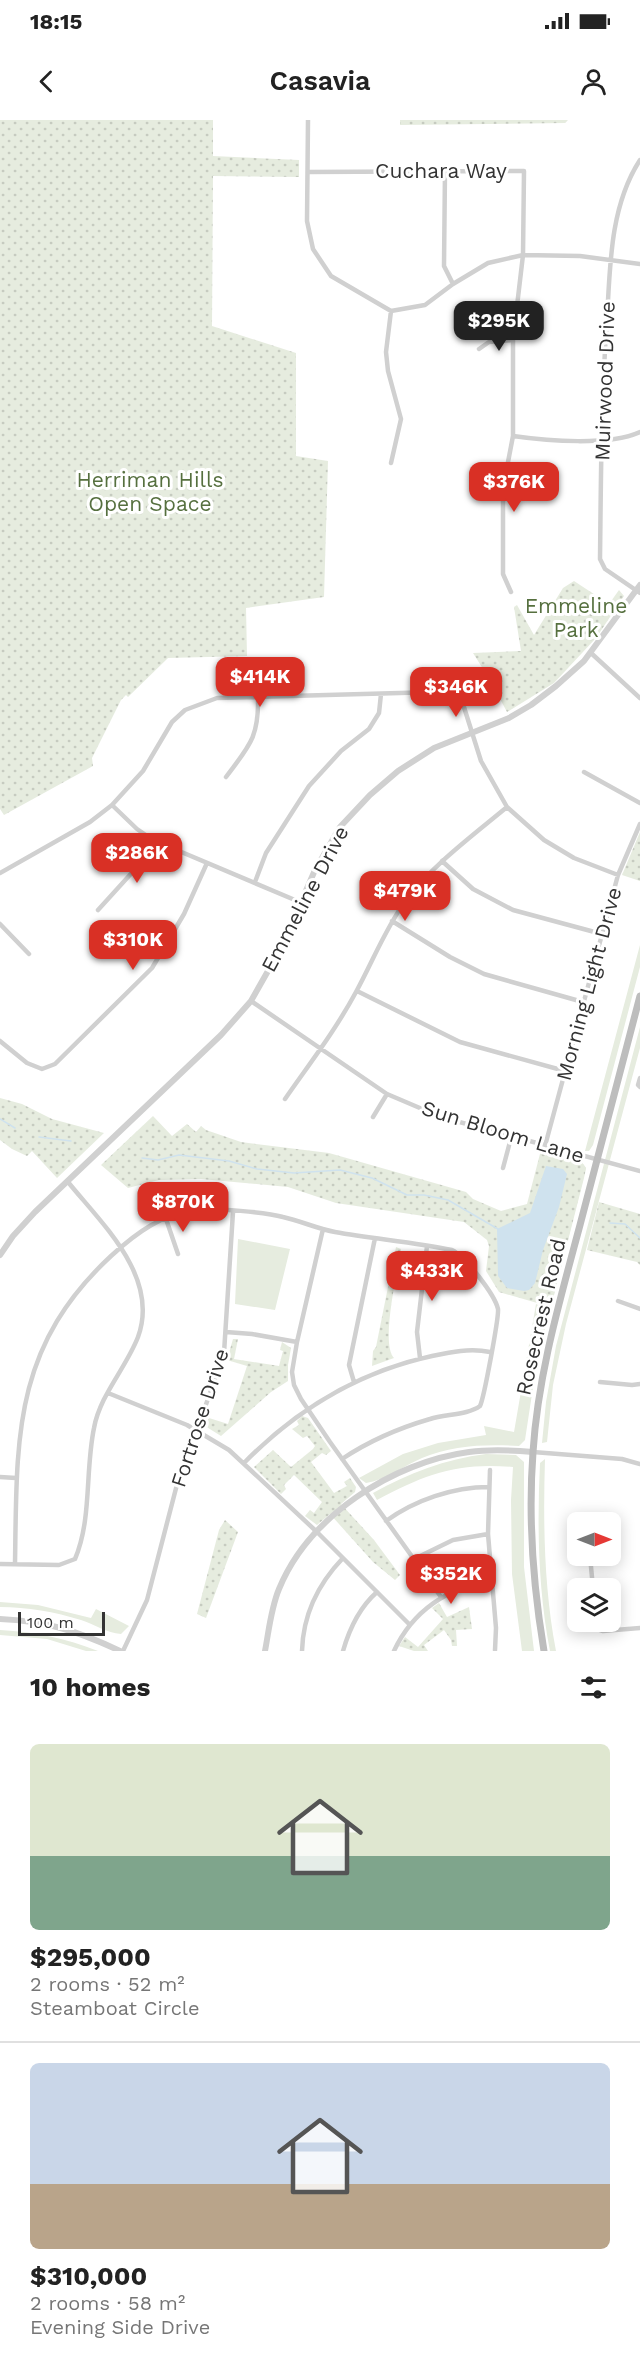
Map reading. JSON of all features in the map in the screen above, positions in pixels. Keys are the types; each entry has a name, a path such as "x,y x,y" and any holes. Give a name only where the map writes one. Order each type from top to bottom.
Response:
{"main road":[{"name":"Rosecrest Road","path":"544,1651 531,1534 533,1452 546,1357 640,996"}],"street":[{"path":"308,120 307,221 313,249 331,276 391,311 425,305 453,284 488,263 523,255 611,259 640,264"},
{"name":"Muirwood Drive","path":"639,590 605,569 600,559 602,440 611,259 618,212 631,174 640,160"},
{"path":"445,171 444,266 453,284"},
{"name":"Cuchara Way","path":"308,172 524,171 523,255 513,340 513,436 503,488 503,574 511,592"},
{"path":"391,311 386,352 387,371 401,419 391,464"},
{"path":"478,349 489,342 513,340"},
{"path":"513,436 535,439 616,440 640,432"},
{"name":"Emmeline Drive","path":"0,1255 13,1236 221,1035 251,1001 281,948 303,904 315,870 340,826 370,795 398,771 434,748 509,718 556,686 591,653 639,590"},
{"path":"591,653 640,698"},
{"path":"0,873 90,822 112,805 143,771 172,722 185,710 217,698 436,692 451,696 463,704 481,761 507,807 554,846 574,858 618,875"},
{"path":"255,882 266,853 309,786 341,752 369,729 379,713 381,694"},
{"path":"226,777 253,741 258,718 258,697"},
{"path":"584,772 640,803"},
{"path":"112,805 137,829 153,840 303,904"},
{"path":"285,1099 322,1050 357,990 392,921 421,882 442,861 507,807"},
{"name":"Morning Light Drive","path":"545,1146 618,875 640,824"},
{"path":"98,910 138,866 153,840"},
{"path":"442,861 473,890 513,910 602,934"},
{"path":"0,1041 27,1062 42,1069 55,1064 152,968 184,914 207,863"},
{"path":"392,921 450,957 484,974 583,1002"},
{"path":"0,924 29,954"},
{"path":"357,990 459,1042 565,1071"},
{"name":"Sun Bloom Lane","path":"251,1001 387,1094 441,1117 511,1138 640,1171"},
{"path":"640,1078 638,1085 640,1087"},
{"path":"373,1117 387,1094"},
{"path":"502,1168 511,1138"},
{"path":"0,1564 59,1566 75,1559 83,1540 88,1468 94,1425 138,1337 142,1314 140,1288 133,1268 120,1247 68,1182"},
{"path":"15,1564 16,1478 20,1423 30,1379 50,1332 69,1300 93,1273 145,1227 166,1219 196,1210 279,1216 323,1229 452,1250 460,1255 494,1299 498,1308 498,1318 483,1400 478,1407 404,1427 376,1439 342,1459"},
{"name":"Fortrose Drive","path":"122,1651 147,1600 180,1470 224,1353 233,1212"},
{"path":"166,1219 178,1254"},
{"path":"323,1229 297,1342 292,1376 298,1394 308,1409 441,1597"},
{"path":"354,1382 349,1365 375,1238"},
{"path":"420,1358 417,1335 427,1246"},
{"path":"618,1301 640,1309"},
{"path":"226,1332 297,1342"},
{"path":"244,1463 274,1434 308,1409 354,1382 420,1358 470,1350 490,1352"},
{"path":"600,1382 640,1384"},
{"path":"108,1393 195,1429 221,1445 244,1463 317,1532 410,1625"},
{"path":"266,1651 272,1614 280,1588 292,1564 317,1532 365,1492 405,1470 448,1456 490,1450 622,1459 640,1464"},
{"path":"490,1470 488,1533 496,1628 495,1650"},
{"path":"0,1477 16,1478"},
{"path":"386,1521 415,1504 438,1496 460,1490 489,1487"},
{"path":"414,1559 445,1543 488,1533"},
{"path":"302,1651 304,1625 309,1609 328,1576 343,1558"},
{"path":"394,1651 410,1625 441,1597 473,1584 491,1582"},
{"path":"343,1651 356,1620 366,1603 377,1592"},
{"path":"0,1619 34,1621 85,1634 122,1651"},
{"path":"621,1630 640,1628"}],"green space":[{"name":"Herriman Hills Open Space","path":"0,120 213,120 213,156 299,160 299,177 213,176 212,326 296,353 296,456 328,461 324,597 246,608 247,656 168,658 128,697 126,695 121,700 92,758 93,766 4,815 0,809"},
{"path":"400,120 568,120 565,123 400,125"},
{"name":"Emmeline Park","path":"574,581 609,604 619,590 624,596 596,638 554,683 507,712 473,653 521,651 514,607 517,605 534,635 563,588"},
{"path":"640,832 640,881 622,875"},
{"path":"640,945 640,967 593,1145 589,1151 585,1151"},
{"path":"640,1027 640,1048 566,1324 553,1385 547,1442 542,1443 546,1402 556,1346"},
{"path":"0,1098 22,1104 52,1119 104,1133 57,1178 32,1151 27,1156 0,1140"},
{"path":"153,1116 172,1136 187,1124 196,1132 201,1126 206,1130 241,1142 329,1153 466,1192 473,1199 501,1211 527,1204 541,1150 581,1161 586,1168 584,1178 551,1307 499,1292 486,1271 489,1246 487,1240 464,1222 336,1203 288,1187 201,1179 159,1180 128,1188 101,1165"},
{"path":"541,1150 581,1161 586,1168 537,1361 525,1440 519,1446 482,1445 445,1450 366,1483 359,1478 403,1454 438,1443 486,1435 484,1426 514,1432 536,1304 544,1308 538,1293"},
{"path":"599,1202 640,1214 640,1265 637,1262 587,1250"},
{"path":"238,1239 290,1249 275,1310 235,1304"},
{"path":"396,1247 401,1249 389,1323 390,1350 394,1358 372,1366 373,1351 376,1347"},
{"path":"233,1339 238,1339 234,1359 279,1366 283,1351 280,1350 282,1342 291,1348 288,1381 271,1392 221,1436 205,1426 209,1418 228,1424 247,1366 227,1360"},
{"path":"302,1416 308,1418 331,1451 326,1455 322,1453 311,1462 334,1493 347,1486 344,1482 350,1478 356,1487 355,1492 341,1504 374,1540 400,1575 395,1580 373,1562 330,1514 317,1525 305,1516 310,1510 314,1513 322,1502 294,1475 284,1485 286,1489 281,1494 254,1467 273,1450 291,1467 313,1449 315,1446 307,1436 303,1438 292,1429 299,1425 297,1421"},
{"path":"486,1454 516,1455 524,1462 524,1567 534,1651 522,1651 512,1574 513,1467 458,1468 411,1483 377,1500 373,1493 428,1468 456,1459"},
{"path":"545,1459 545,1555 556,1651 550,1651 539,1557 540,1463"},
{"path":"225,1520 238,1532 206,1618 197,1614 219,1530"},
{"path":"0,1602 38,1605 91,1618 96,1609 129,1626 121,1634 61,1615 31,1609 0,1607"},
{"path":"439,1603 447,1617 469,1607 472,1629 456,1630 457,1646 452,1646 444,1630 424,1645 428,1651 414,1651 399,1646 405,1637 418,1647 443,1619 432,1608"},
{"path":"0,1630 50,1636 98,1651 86,1651 47,1639 0,1635"}],"water":[{"path":"546,1166 563,1169 567,1174 535,1283 529,1290 524,1291 507,1288 498,1276 497,1229 530,1213"}],"waterway":[{"path":"0,1119 15,1128"},
{"path":"39,1137 71,1141"},
{"path":"142,1158 158,1160 179,1155 229,1161 257,1169 294,1173 340,1170 372,1178 407,1195 424,1195 448,1200 498,1229"},
{"path":"610,1223 625,1224 640,1238"}]}
